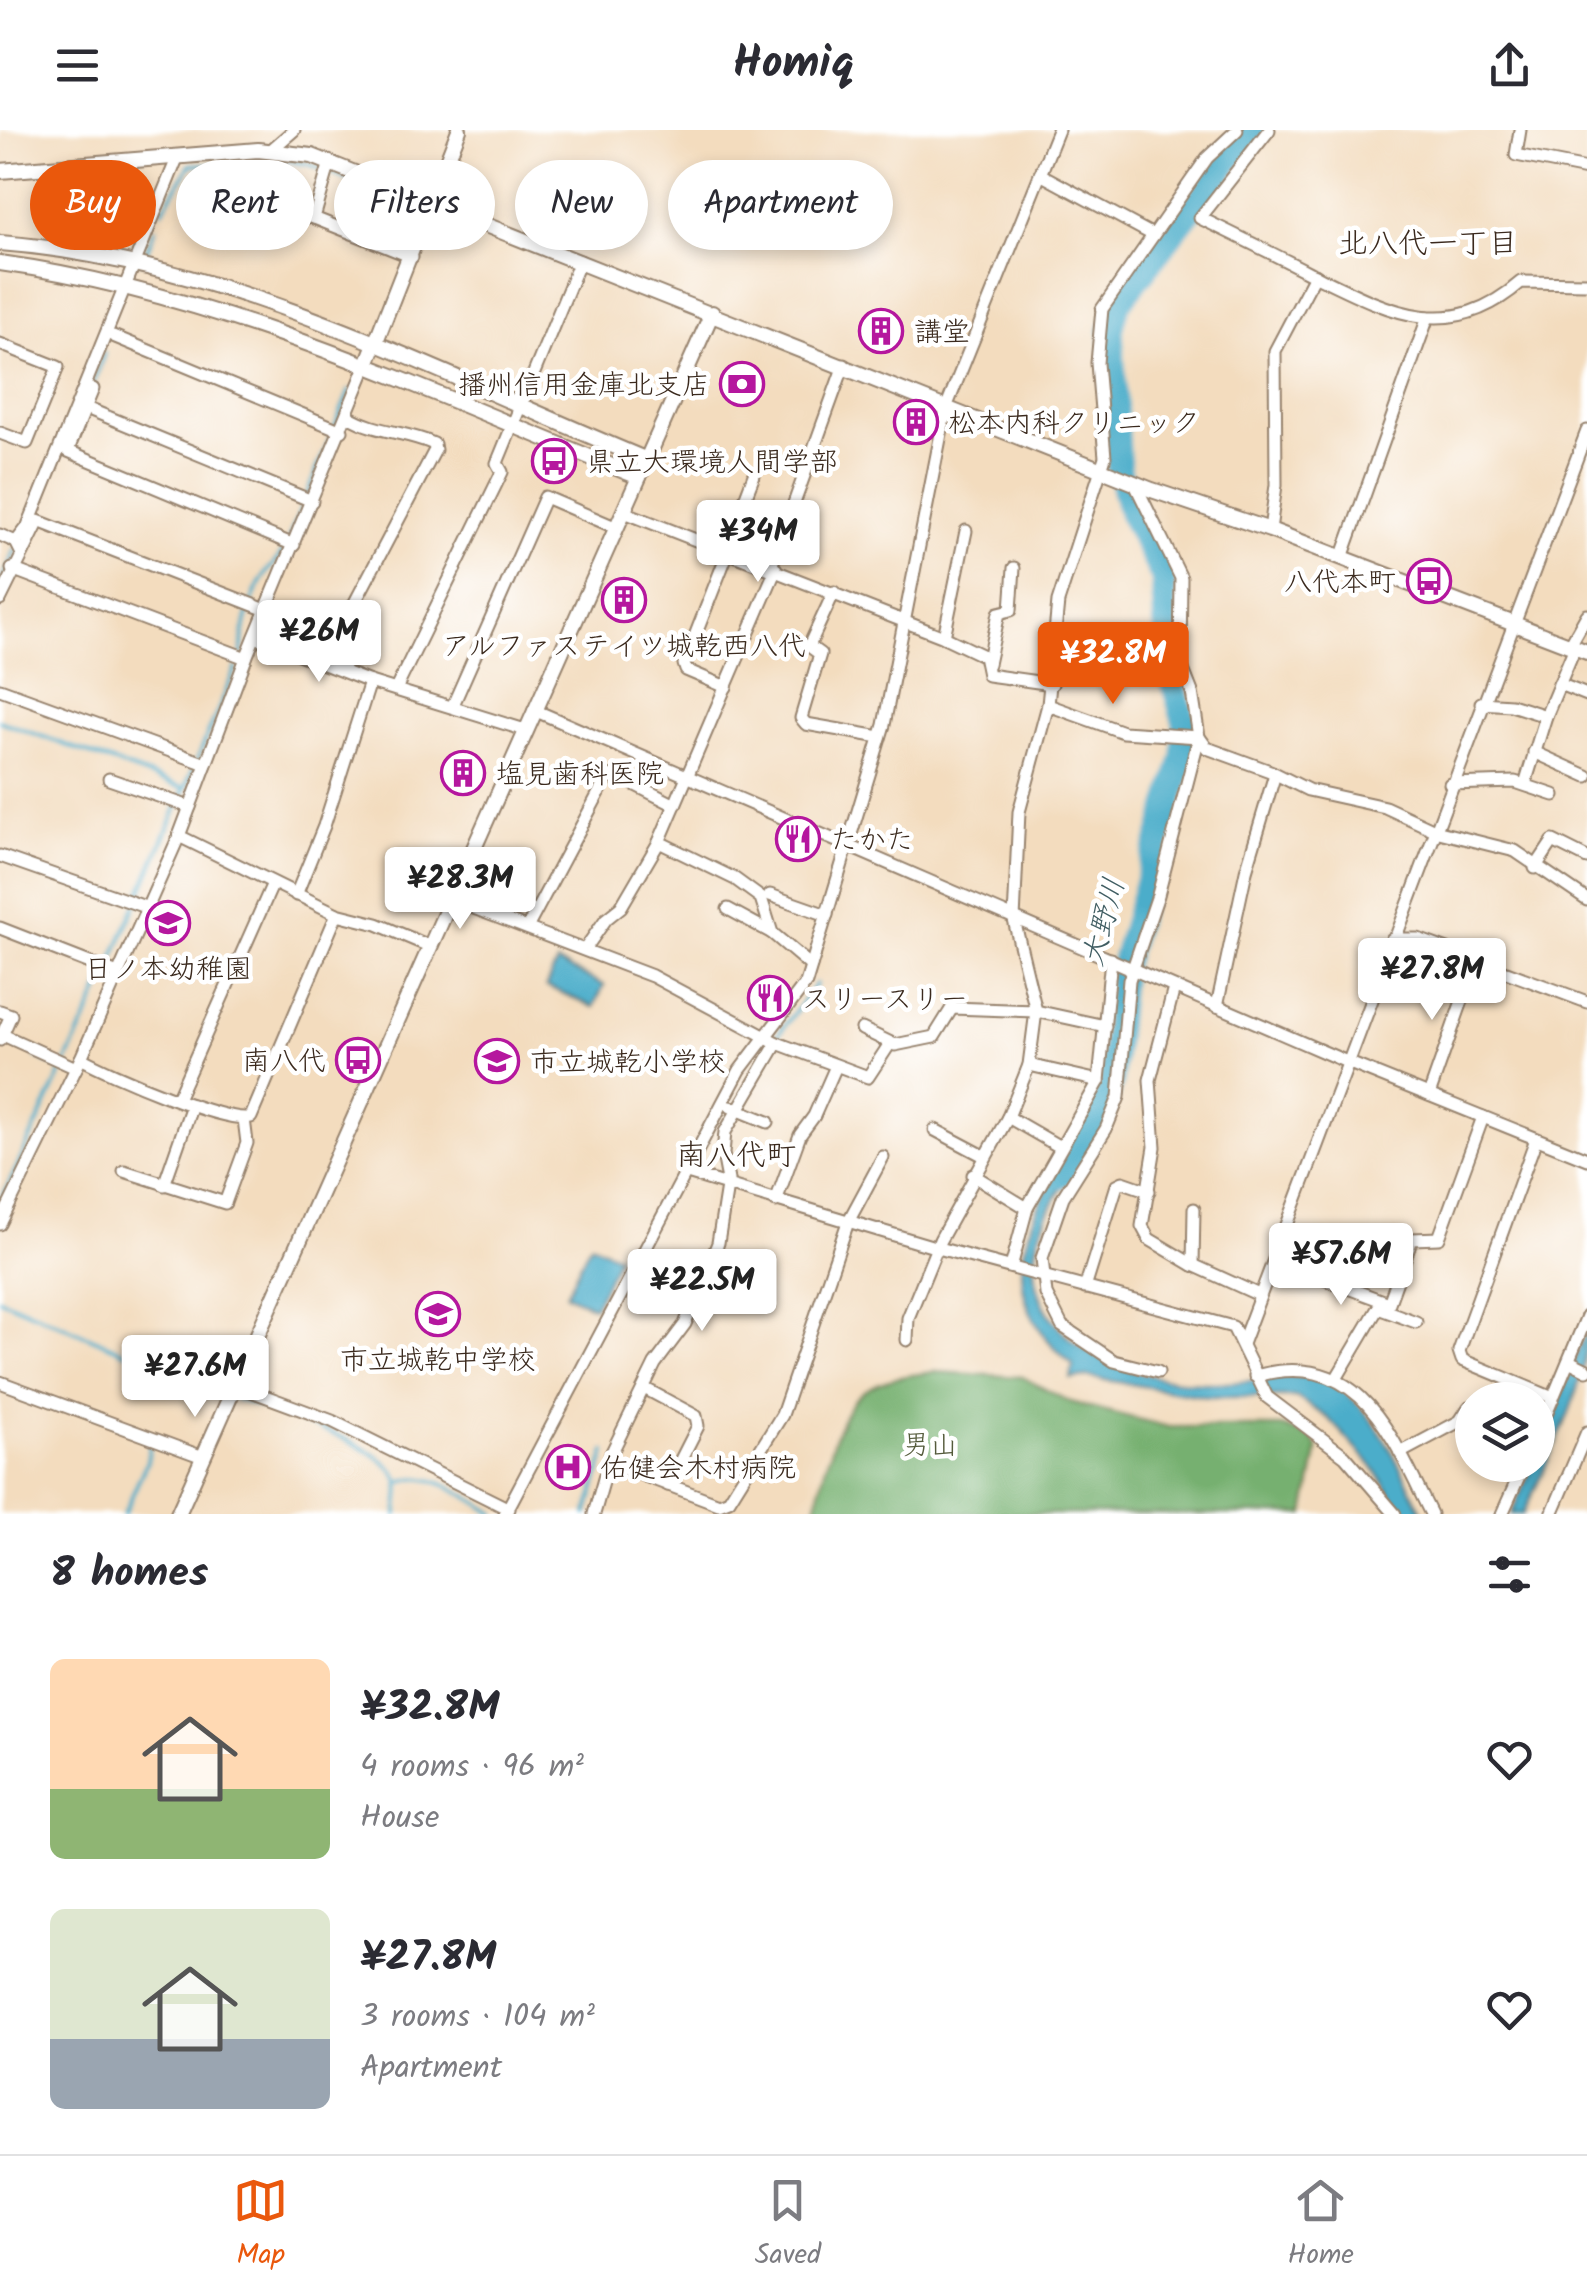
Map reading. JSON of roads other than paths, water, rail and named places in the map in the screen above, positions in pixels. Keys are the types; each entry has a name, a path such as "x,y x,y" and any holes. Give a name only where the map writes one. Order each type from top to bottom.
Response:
{"street":[{"path":"271,150 294,130"},
{"path":"448,160 459,130"},
{"path":"594,1514 608,1462 644,1388 692,1308 718,1243 724,1185 723,1141 772,1040 806,983 880,737 907,621 946,408 1058,130"},
{"path":"906,1340 908,1318 938,1248 972,1175 1008,1117 1028,1065 1036,1011 1014,920 1019,812 1048,706 1058,602 1104,471 1105,424 1097,363 1099,321 1118,280 1208,158 1236,130"},
{"path":"1269,130 1200,218 1392,312 1428,316 1474,314 1495,305 1521,282 1587,282"},
{"path":"1520,130 1516,154 1587,169"},
{"path":"0,171 271,150 298,152 334,164"},
{"path":"0,600 18,547 178,156"},
{"path":"330,162 314,218 412,256"},
{"path":"1040,174 1153,235"},
{"path":"495,227 1135,484 1270,530 1577,648"},
{"path":"0,243 135,262 205,281 374,346 647,460"},
{"path":"0,1224 141,904 179,836 183,804 240,655 255,636 259,607 294,545 414,250"},
{"path":"397,686 502,472 498,463 580,261"},
{"path":"0,263 126,286 260,324 640,477"},
{"path":"1270,530 1276,485 1275,351 1315,275"},
{"path":"18,547 38,521 68,451 124,306 120,305"},
{"path":"178,1514 712,313"},
{"path":"1342,558 1428,316"},
{"path":"113,336 342,431"},
{"path":"0,344 58,367 27,443 0,433"},
{"path":"585,949 606,919 620,907 659,842 773,568 844,366"},
{"path":"86,408 312,501"},
{"path":"344,670 341,630 435,450 434,444 418,437 380,432 348,416"},
{"path":"1242,1344 1450,784 1586,437"},
{"path":"68,451 294,545"},
{"path":"726,687 686,670 684,664 754,475"},
{"path":"1135,484 1181,578 1180,662 1188,680 1199,736 1207,748 1308,790 1385,806 1434,828 1515,851 1534,868 1587,900"},
{"path":"453,706 545,498 616,528"},
{"path":"624,512 907,621 984,656 988,664"},
{"path":"38,521 259,607"},
{"path":"944,638 966,531"},
{"path":"0,535 18,547"},
{"path":"1014,568 1011,610 998,613 988,675 1052,684"},
{"path":"12,569 240,655"},
{"path":"834,592 810,646 820,654 801,718 806,724 880,737"},
{"path":"1525,784 1546,716 1577,648 1587,615"},
{"path":"255,636 370,682 397,686 525,730"},
{"path":"296,894 324,826 370,682"},
{"path":"1560,684 1587,694"},
{"path":"0,689 201,761"},
{"path":"1481,703 1511,704 1546,716"},
{"path":"1048,706 1123,732 1199,736"},
{"path":"534,710 1014,920 1587,1160"},
{"path":"1158,1372 1114,1361 1068,1332 1051,1310 1044,1276 1050,1226 1106,1129 1119,1097 1133,970 1199,736"},
{"path":"1534,752 1587,776"},
{"path":"1217,1006 1246,871 1275,774"},
{"path":"527,928 608,776 616,775 675,805"},
{"path":"110,779 183,804"},
{"path":"1450,784 1498,780 1525,784 1554,795"},
{"path":"179,836 338,914 375,923 429,946"},
{"path":"659,842 735,878 761,898 772,933"},
{"path":"1534,868 1554,842 1587,858"},
{"path":"0,856 141,904"},
{"path":"177,1099 273,884"},
{"path":"770,895 826,915"},
{"path":"450,899 652,976 772,1040 836,1066 868,1076 890,1045"},
{"path":"728,909 772,933 810,966"},
{"path":"0,1011 11,1015 2,1038 192,1105 244,1119 251,1117 338,914"},
{"path":"0,928 112,971"},
{"path":"1392,939 1418,939 1475,964 1587,1002"},
{"path":"1011,1267 1027,1208 1099,1080 1111,960"},
{"path":"1428,1095 1475,964"},
{"path":"1174,988 1150,1080 1155,1136 1142,1226 1149,1239 1193,1265 1259,1294"},
{"path":"862,1029 890,1045 934,1037 952,1008 1036,1011 1105,1026"},
{"path":"231,1392 332,1421 507,1512 740,1070 772,1040"},
{"path":"1028,1065 1099,1080"},
{"path":"776,1201 800,1136 814,1116 836,1066"},
{"path":"722,1104 768,1122"},
{"path":"164,1184 192,1105"},
{"path":"1008,1117 1060,1147"},
{"path":"1336,1379 1383,1306 1412,1239 1439,1238 1483,1117"},
{"path":"124,1170 225,1204 247,1143 244,1119"},
{"path":"935,1130 984,1156"},
{"path":"1515,1382 1462,1360 1459,1352 1536,1139"},
{"path":"608,1462 719,1504 729,1500 782,1415 848,1222 884,1157"},
{"path":"687,1173 938,1248 1233,1327 1255,1376 1274,1404 1288,1410 1346,1456 1395,1514"},
{"path":"972,1175 1027,1208"},
{"path":"1085,1288 1117,1185 1123,1182 1148,1191"},
{"path":"1193,1265 1194,1209"},
{"path":"1308,1273 1416,1322"},
{"path":"1555,1393 1587,1316"},
{"path":"1568,1361 1586,1370"},
{"path":"1255,1376 1299,1369 1336,1379 1369,1404 1431,1514"},
{"path":"0,1382 203,1458"},
{"path":"644,1388 696,1416 698,1426 668,1485"},
{"path":"1400,1453 1455,1424"},
{"path":"1552,1514 1587,1432"},
{"path":"1502,1514 1516,1482"}],"water":[{"path":"557,963 604,985 594,1007 546,986"},
{"path":"1069,1149 1083,1151 1046,1217 1035,1261 1039,1293 1053,1320 1074,1341 1100,1358 1161,1378 1222,1383 1292,1376 1333,1385 1375,1424 1423,1514 1405,1514 1372,1466 1328,1418 1296,1397 1208,1397 1087,1377 1071,1379 1073,1365 1047,1339 1031,1313 1023,1287 1028,1234"},
{"path":"590,1244 618,1256 594,1307 566,1294"},
{"path":"1587,1328 1581,1376 1555,1445 1555,1410"},
{"path":"1525,1482 1538,1482 1523,1514 1511,1514"}],"waterway":[{"name":"大野川","path":"1060,1176 1103,1107 1111,1083 1121,970 1184,756 1185,723 1168,666 1163,577 1130,512 1119,470 1111,330 1118,304 1253,130"},
{"path":"162,211 190,165 282,160 334,174"},
{"path":"142,262 147,250"},
{"path":"92,387 104,353"},
{"path":"289,538 350,390"},
{"path":"242,654 252,600 285,547"},
{"path":"0,586 16,549"},
{"path":"0,1203 95,1001 236,668"},
{"path":"0,721 183,788"},
{"path":"774,1040 816,984"},
{"path":"36,1056 63,1069"},
{"path":"697,1281 706,1257"},
{"path":"0,1299 226,1395"},
{"path":"235,1398 346,1440 385,1463 399,1484 397,1514"},
{"path":"124,1514 147,1461 150,1443"},
{"path":"587,1514 606,1452"},
{"path":"400,1483 411,1479 436,1482 495,1514"}],"place":[{"name":"講堂","path":"881,331"},
{"name":"播州信用金庫北支店","path":"742,384"},
{"name":"松本内科クリニック","path":"916,422"},
{"name":"県立大環境人間学部","path":"554,461"},
{"name":"八代本町","path":"1429,581"},
{"name":"アルファステイツ城乾西八代","path":"624,600"},
{"name":"塩見歯科医院","path":"463,773"},
{"name":"たかた","path":"798,839"},
{"name":"日ノ本幼稚園","path":"168,923"},
{"name":"スリースリー","path":"770,998"},
{"name":"南八代","path":"358,1060"},
{"name":"市立城乾小学校","path":"497,1061"},
{"name":"市立城乾中学校","path":"438,1314"},
{"name":"佑健会木村病院","path":"568,1467"}],"district":[{"name":"北八代一丁目","path":"1428,243"},
{"name":"南八代町","path":"736,1155"}],"park label":[{"name":"男山","path":"930,1444"}]}
